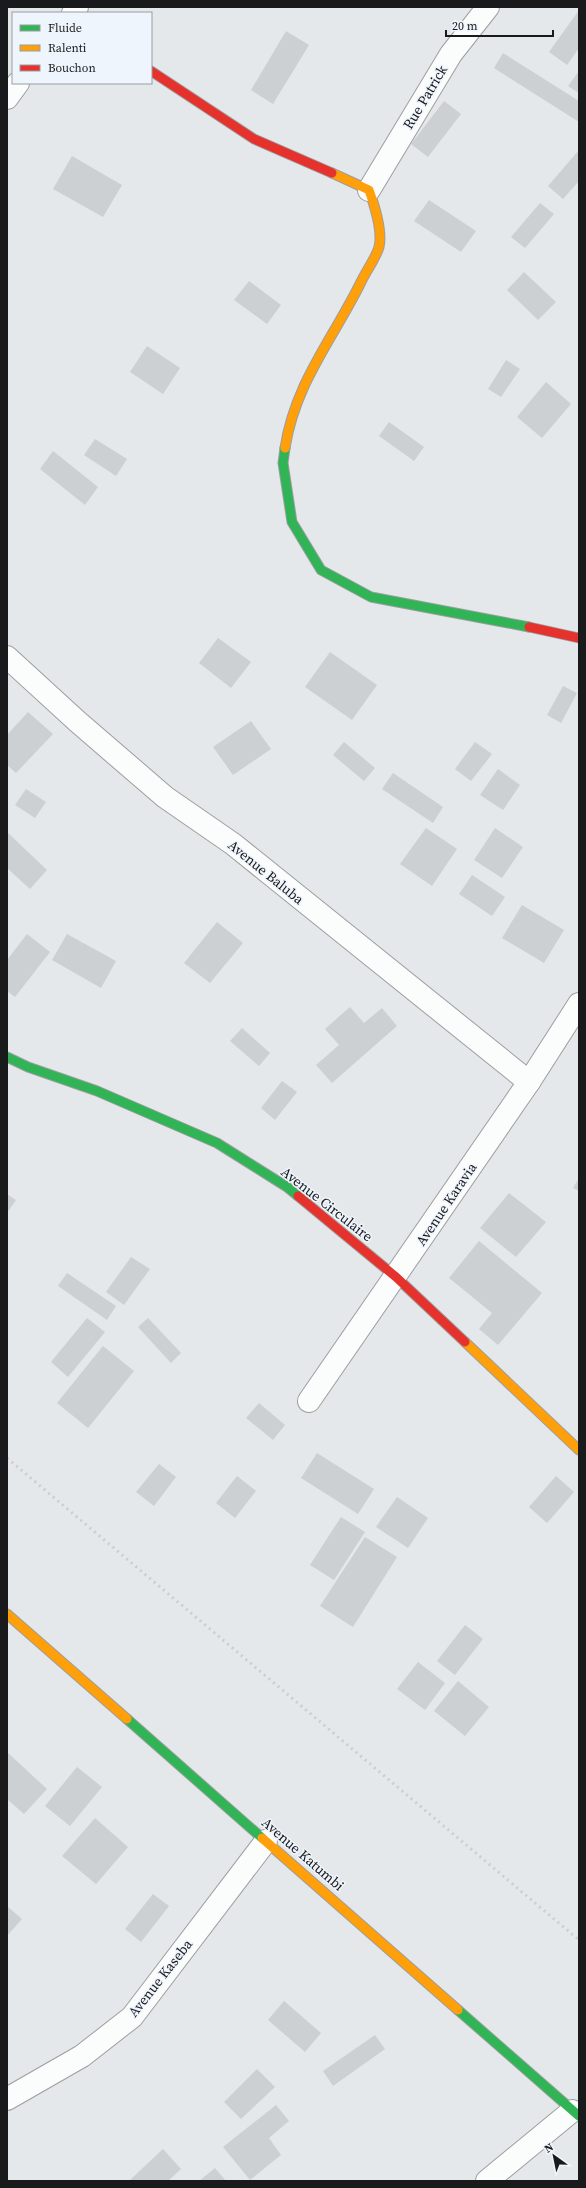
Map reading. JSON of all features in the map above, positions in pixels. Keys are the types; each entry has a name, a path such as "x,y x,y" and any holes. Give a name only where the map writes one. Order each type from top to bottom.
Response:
{"street":[{"name":"Rue Patrick","path":"368,190 451,54 488,7"},
{"path":"152,72 254,139 368,190 377,211 379,246 352,300 306,379 289,422 283,463 292,522 321,570 371,596 513,623 579,638"},
{"path":"7,98 17,84"},
{"name":"Avenue Baluba","path":"7,657 78,722 164,797 232,844 529,1082"},
{"name":"Avenue Karavia","path":"309,1401 396,1277 529,1082 579,1004"},
{"name":"Avenue Circulaire","path":"7,1057 28,1067 97,1091 217,1143 287,1187 396,1277 579,1450"},
{"name":"Avenue Katumbi","path":"7,1614 576,2114"},
{"name":"Avenue Kaseba","path":"7,2099 82,2056 132,2017 266,1841"},
{"path":"488,2181 576,2114"}],"building":[{"path":"579,10 579,48 567,65 549,52"},
{"path":"286,31 309,45 273,104 251,90"},
{"path":"503,53 579,101 579,122 494,68"},
{"path":"579,71 579,93 568,86"},
{"path":"444,101 461,114 428,157 411,144"},
{"path":"579,150 579,181 563,199 548,186"},
{"path":"72,156 122,185 103,217 53,189"},
{"path":"429,200 476,231 461,252 414,221"},
{"path":"540,203 554,214 525,248 511,237"},
{"path":"524,272 556,302 538,320 507,290"},
{"path":"249,281 281,305 267,324 234,300"},
{"path":"147,346 180,368 163,394 130,372"},
{"path":"506,360 520,369 501,397 488,389"},
{"path":"546,382 571,404 542,438 517,417"},
{"path":"389,422 424,447 414,461 379,436"},
{"path":"95,439 127,459 116,476 84,455"},
{"path":"53,451 98,487 85,505 40,469"},
{"path":"218,638 251,662 231,688 199,663"},
{"path":"330,652 377,685 352,720 305,687"},
{"path":"563,686 577,693 561,723 547,715"},
{"path":"28,712 53,734 16,773 7,765 7,735"},
{"path":"251,721 271,749 233,775 213,747"},
{"path":"344,742 375,768 364,781 333,755"},
{"path":"475,742 492,754 471,781 455,769"},
{"path":"498,769 520,785 503,810 480,795"},
{"path":"393,773 443,807 433,823 382,789"},
{"path":"26,789 46,802 35,818 15,805"},
{"path":"426,828 457,849 432,886 400,864"},
{"path":"495,828 523,847 502,878 474,860"},
{"path":"7,832 47,870 30,889 7,868"},
{"path":"472,875 505,897 492,916 459,894"},
{"path":"522,905 564,930 544,963 502,938"},
{"path":"217,922 243,943 210,983 184,963"},
{"path":"27,934 50,952 15,997 7,991 7,960"},
{"path":"67,934 116,961 101,988 52,960"},
{"path":"350,1007 364,1023 382,1008 397,1026 332,1083 316,1065 339,1045 325,1029"},
{"path":"242,1028 270,1053 259,1066 230,1041"},
{"path":"282,1081 297,1092 275,1120 261,1108"},
{"path":"579,1178 579,1191 573,1188"},
{"path":"509,1193 546,1222 516,1257 480,1228"},
{"path":"7,1194 16,1200 7,1213"},
{"path":"479,1241 542,1293 498,1345 479,1329 492,1313 449,1278"},
{"path":"131,1257 150,1269 124,1305 106,1292"},
{"path":"67,1273 116,1306 107,1320 58,1286"},
{"path":"87,1318 105,1332 68,1377 51,1362"},
{"path":"148,1318 181,1353 171,1363 138,1327"},
{"path":"103,1346 134,1371 88,1428 57,1403"},
{"path":"259,1403 285,1425 273,1440 246,1418"},
{"path":"317,1453 374,1489 358,1514 301,1478"},
{"path":"159,1464 176,1477 154,1506 136,1492"},
{"path":"237,1476 256,1491 235,1518 216,1503"},
{"path":"556,1476 574,1492 547,1523 529,1507"},
{"path":"397,1497 428,1518 408,1548 376,1527"},
{"path":"341,1517 365,1532 334,1580 310,1565"},
{"path":"365,1537 397,1557 353,1627 320,1606"},
{"path":"465,1625 483,1639 455,1675 437,1661"},
{"path":"418,1662 445,1683 425,1710 397,1689"},
{"path":"458,1681 489,1707 465,1736 434,1711"},
{"path":"7,1752 47,1789 24,1814 7,1799"},
{"path":"77,1767 102,1787 70,1826 45,1806"},
{"path":"95,1818 128,1847 96,1884 62,1856"},
{"path":"153,1894 169,1906 141,1942 125,1929"},
{"path":"7,1906 22,1919 7,1936"},
{"path":"284,2001 321,2033 305,2052 268,2020"},
{"path":"375,2035 385,2049 333,2086 323,2071"},
{"path":"257,2069 275,2087 241,2119 224,2102"},
{"path":"276,2105 289,2121 269,2138 281,2155 250,2180 223,2147"},
{"path":"163,2149 181,2169 168,2181 129,2181"},
{"path":"215,2168 226,2181 199,2181"}],"railway":[{"path":"7,1458 579,1940"}],"traffic: fast":[{"path":"285,448 283,463 292,522 321,570 371,597 529,627"},
{"path":"7,1057 28,1067 97,1091 217,1143 287,1187 298,1196"},
{"path":"127,1719 262,1838"},
{"path":"458,2010 579,2116"}],"traffic: slow":[{"path":"285,448 290,425 306,382 379,247 379,226 369,190 332,173"},
{"path":"465,1342 579,1450"},
{"path":"7,1614 127,1719"},
{"path":"262,1838 458,2010"}],"traffic: jam":[{"path":"152,72 254,139 332,173"},
{"path":"529,627 579,638"},
{"path":"298,1196 396,1277 465,1342"}]}
